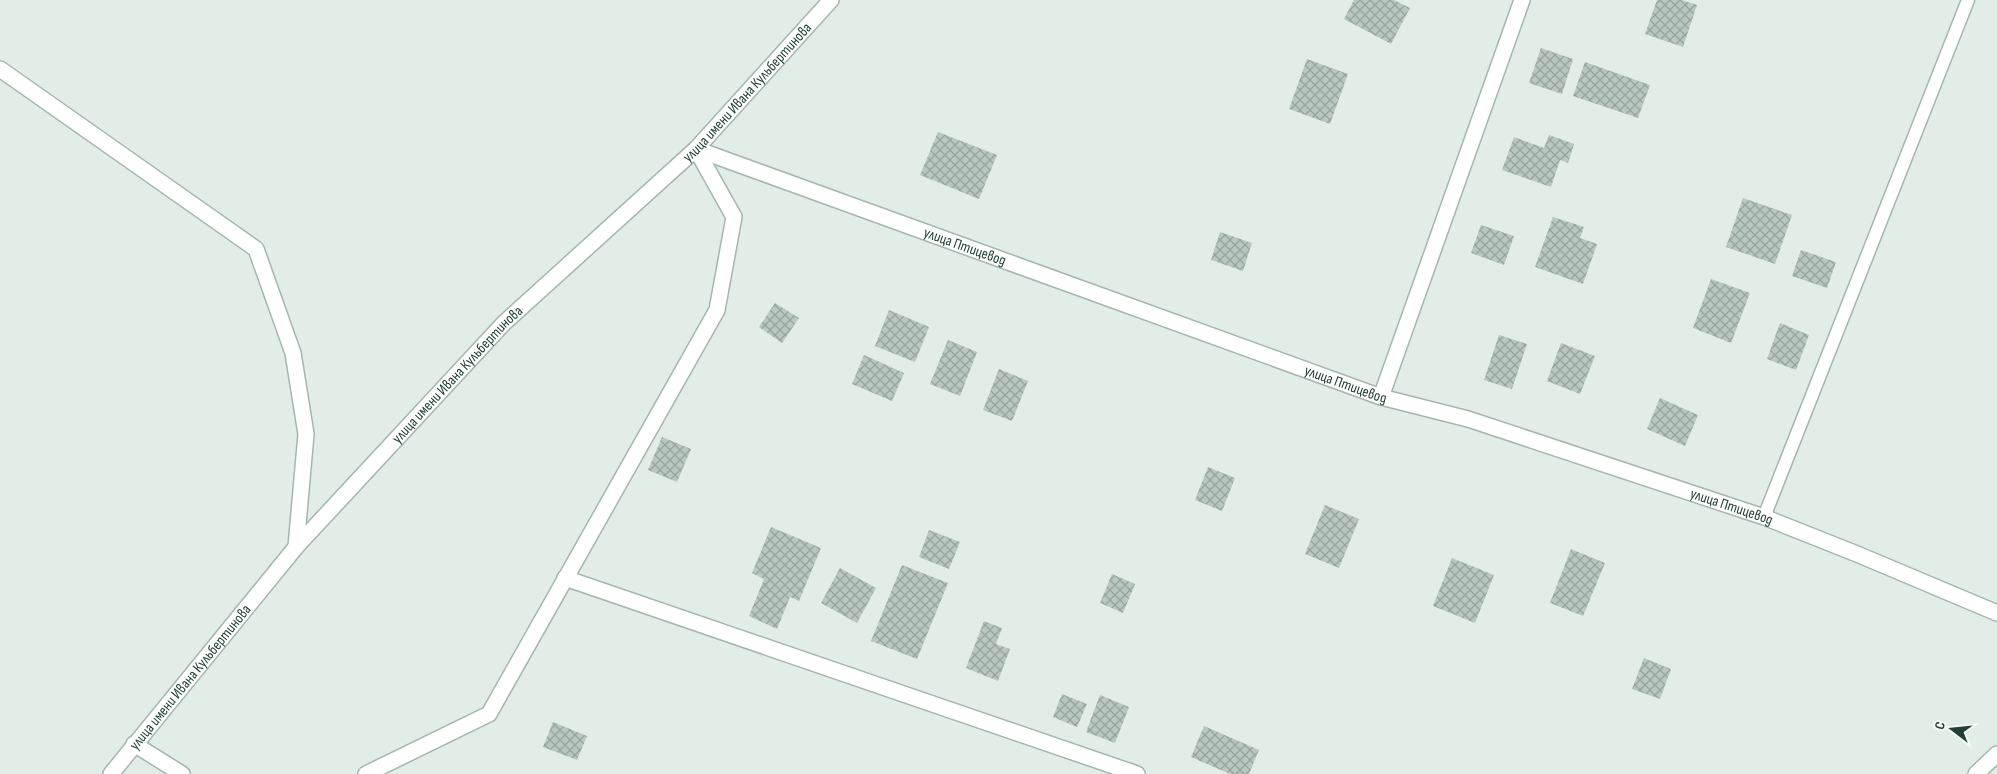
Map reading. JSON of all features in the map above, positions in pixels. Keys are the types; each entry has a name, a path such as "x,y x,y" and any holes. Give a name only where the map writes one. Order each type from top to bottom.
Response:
{"street":[{"name":"улица имени Ивана Кульбертинова","path":"111,774 296,547 504,323 696,149 831,0"},
{"path":"1380,397 1522,0"},
{"path":"0,69 256,248 293,353 306,434 296,547"},
{"name":"улица Птицевод","path":"696,149 1380,397 1468,419 1764,517 1997,613"},
{"path":"366,774 489,714 717,310 734,217 696,149"},
{"path":"565,578 1137,774"},
{"path":"134,744 182,774"},
{"path":"1976,774 1997,754"}],"lane":[{"path":"1764,517 1968,0"}],"building":[{"path":"1354,0 1394,0 1410,8 1391,44 1344,19"},
{"path":"1657,0 1682,0 1697,5 1683,47 1645,34"},
{"path":"1541,48 1573,59 1562,94 1529,83"},
{"path":"1307,59 1348,74 1330,124 1289,109"},
{"path":"1585,62 1650,85 1638,118 1573,96"},
{"path":"938,132 997,155 979,199 920,175"},
{"path":"1549,135 1574,144 1568,163 1560,160 1551,187 1502,170 1514,137 1544,148"},
{"path":"1743,198 1792,215 1775,264 1726,247"},
{"path":"1553,217 1584,227 1580,238 1597,244 1583,284 1535,267"},
{"path":"1481,225 1514,236 1504,265 1471,253"},
{"path":"1220,232 1252,243 1243,271 1211,260"},
{"path":"1801,250 1836,262 1827,288 1792,276"},
{"path":"1711,279 1750,293 1731,343 1693,328"},
{"path":"775,303 799,318 782,343 759,327"},
{"path":"889,310 929,327 915,362 875,346"},
{"path":"1780,323 1809,335 1796,370 1767,359"},
{"path":"1499,335 1527,344 1512,389 1484,380"},
{"path":"948,340 977,352 960,396 930,384"},
{"path":"1561,343 1595,356 1580,394 1547,381"},
{"path":"864,355 904,373 892,401 852,384"},
{"path":"999,369 1028,381 1012,421 983,410"},
{"path":"1660,398 1698,415 1685,446 1647,429"},
{"path":"662,437 691,449 677,482 648,470"},
{"path":"1208,467 1235,478 1222,511 1195,500"},
{"path":"1325,505 1359,519 1339,568 1305,554"},
{"path":"771,527 821,548 799,601 790,597 777,629 749,616 764,579 752,573"},
{"path":"929,530 960,542 949,569 919,557"},
{"path":"1571,549 1605,563 1583,616 1550,603"},
{"path":"1452,558 1494,575 1475,623 1433,606"},
{"path":"902,565 948,583 917,659 871,641"},
{"path":"840,568 876,588 857,623 821,603"},
{"path":"1112,574 1135,584 1123,613 1100,603"},
{"path":"984,621 1002,628 996,644 1010,649 998,681 966,668"},
{"path":"1644,658 1671,669 1660,699 1632,689"},
{"path":"1062,694 1087,704 1077,727 1053,717"},
{"path":"1100,695 1129,707 1115,743 1086,732"},
{"path":"553,722 587,736 577,760 543,747"},
{"path":"1204,726 1259,750 1249,774 1230,774 1191,757"}]}
